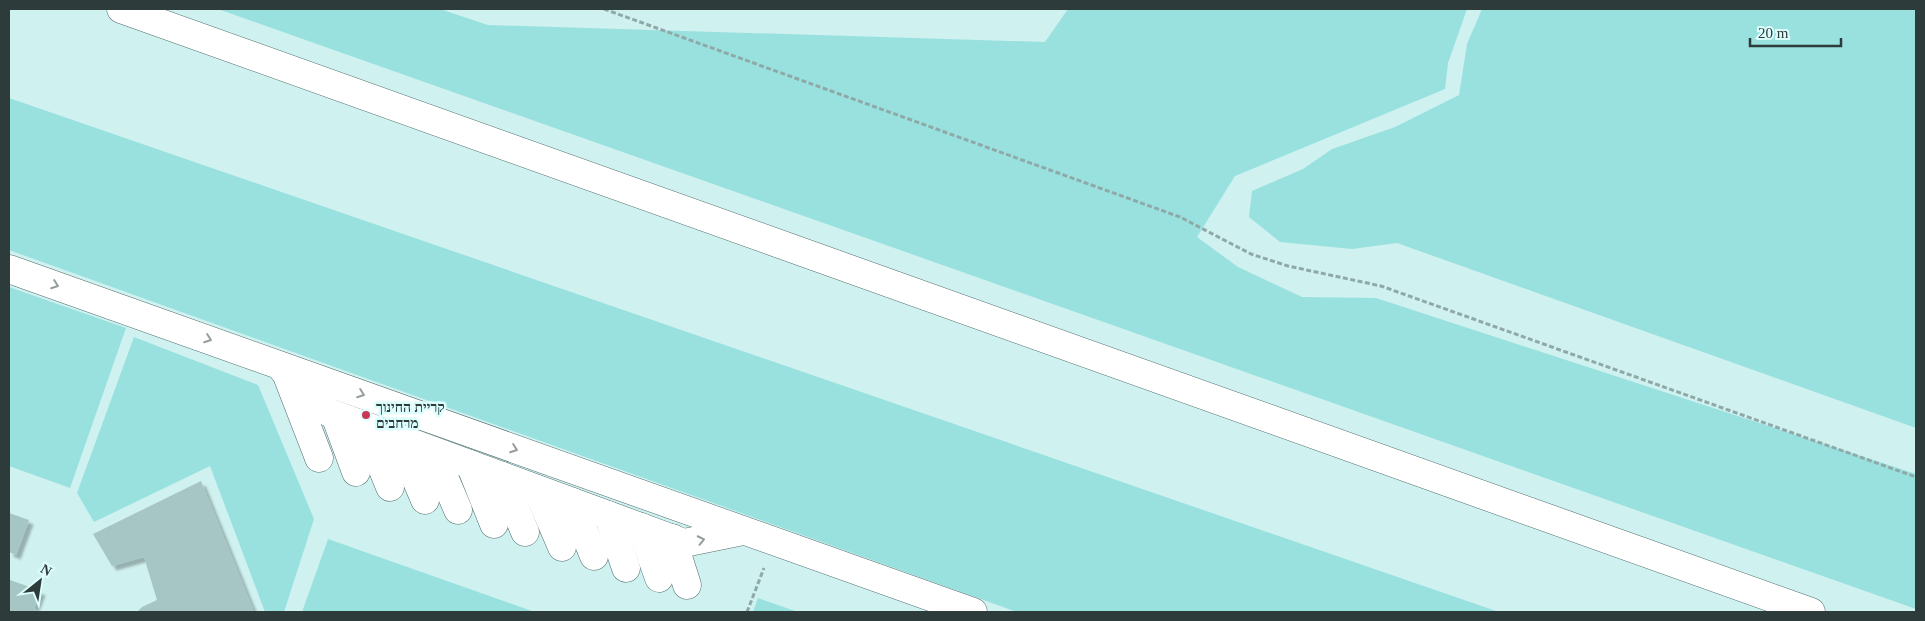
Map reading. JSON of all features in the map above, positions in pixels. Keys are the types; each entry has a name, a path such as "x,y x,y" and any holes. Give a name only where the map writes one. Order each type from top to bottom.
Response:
{"main road":[{"path":"121,9 1811,612"},
{"path":"9,269 280,368 973,612"},
{"path":"280,368 328,412 641,528 684,543 744,531"},
{"path":"280,368 320,458"},
{"path":"335,415 356,472"},
{"path":"365,426 390,487"},
{"path":"399,438 426,500"},
{"path":"433,451 458,510"},
{"path":"470,464 494,524"},
{"path":"502,476 525,532"},
{"path":"538,489 562,547"},
{"path":"572,502 594,556"},
{"path":"608,515 626,568"},
{"path":"641,528 659,578"},
{"path":"672,538 687,585"},
{"path":"1771,597 1822,612"}],"path":[{"path":"604,9 1180,217 1251,254 1288,266 1381,286 1916,477"},
{"path":"747,612 774,541"}],"shaded area":[{"path":"218,9 440,9 488,25 1045,42 1068,9 1467,9 1448,63 1445,89 1235,176 1197,237 1238,267 1302,297 1376,298 1916,474 1916,609"},
{"path":"1482,9 1916,9 1916,428 1397,243 1352,249 1280,242 1249,217 1252,191 1303,169 1332,149 1395,127 1459,95 1467,44"},
{"path":"9,98 1499,612 1017,612 9,250"},
{"path":"9,287 126,328 70,488 9,466"},
{"path":"134,337 258,385 314,519 284,612 265,612 210,466 94,522 77,493"},
{"path":"328,539 535,612 302,612"},
{"path":"758,598 798,612 753,612"}],"building":[{"path":"201,481 254,612 137,612 142,607 157,600 144,557 112,566 93,534"},
{"path":"9,513 29,520 16,555 9,552"},
{"path":"10,580 41,591 34,609 42,612 9,612"}],"place":[{"name":"קריית החינוך מרחבים","path":"366,415"}]}
